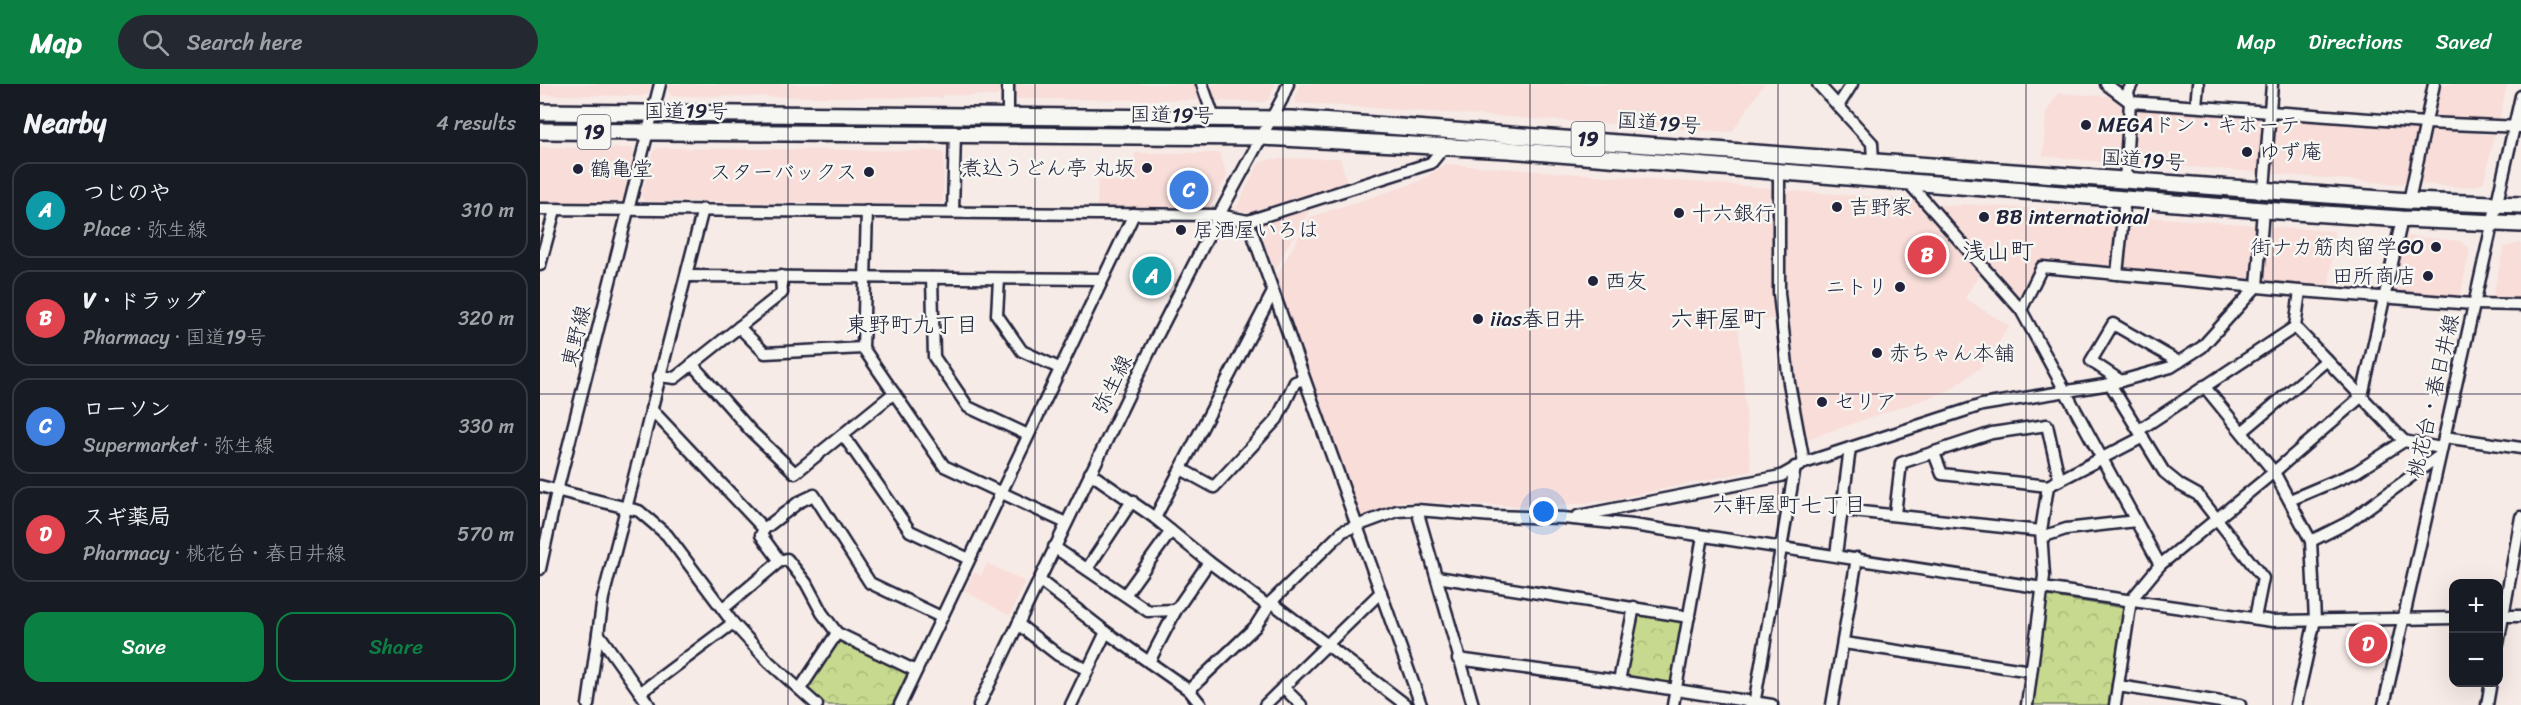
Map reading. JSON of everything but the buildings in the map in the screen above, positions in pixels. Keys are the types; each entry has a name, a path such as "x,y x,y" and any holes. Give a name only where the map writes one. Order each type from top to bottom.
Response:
{"highway":[{"name":"国道19号","path":"540,112 1272,118 1359,122 2409,201 2496,206 2521,205"},
{"name":"国道19号","path":"540,131 1262,137 1508,150 2263,210 2521,224"}],"street":[{"name":"東野線","path":"540,569 557,491 660,84"},
{"path":"1008,84 1008,116"},
{"path":"1202,84 1214,118"},
{"name":"弥生線","path":"979,705 1090,472 1219,215 1288,84"},
{"path":"1818,84 1872,143 1873,160"},
{"path":"1838,106 1852,84"},
{"path":"2106,84 2130,102 2426,123 2518,127"},
{"path":"2125,180 2130,102 2128,92 2132,84"},
{"path":"2196,106 2198,84"},
{"path":"2264,190 2272,84"},
{"path":"2409,201 2434,84"},
{"name":"桃花台・春日井線","path":"2384,705 2473,304 2496,206 2518,127 2521,96"},
{"path":"953,212 955,133"},
{"path":"540,209 1219,215 1248,221 1431,163 1444,147"},
{"path":"1754,704 1781,548 1799,465 1779,293 1779,172"},
{"path":"1908,182 2022,310 2160,565"},
{"path":"2117,274 2125,198"},
{"path":"588,705 603,598 703,209"},
{"path":"540,265 555,210"},
{"path":"1563,518 1781,476 1799,465 1982,405 2115,383 2171,367 2202,347 2257,286 2263,210"},
{"path":"867,211 863,348 944,466 1066,523"},
{"path":"900,705 1101,279 1134,214"},
{"path":"2115,705 2131,600 2160,565 2274,472 2362,396 2402,219"},
{"path":"1248,221 1421,705"},
{"path":"2022,310 2042,267 2300,291 2473,304 2521,305"},
{"path":"686,276 1101,279"},
{"path":"659,376 675,378 740,327 782,292 781,276"},
{"path":"932,278 934,357 968,407 1028,435"},
{"path":"999,279 997,315 1003,324 1022,351 1059,368"},
{"path":"1934,453 1942,474 2048,486 2059,478 2102,458 2141,433 2204,386 2295,327 2300,291"},
{"path":"1155,518 1273,292"},
{"path":"2179,362 2112,324 2091,361 2115,383 2164,472 2180,485 2198,495 2263,578 2255,618"},
{"path":"740,327 765,353 863,348"},
{"path":"2295,327 2404,441 2441,447 2521,448"},
{"path":"2242,432 2327,360"},
{"path":"692,364 751,431 795,473 894,393"},
{"path":"1180,469 1214,487 1277,419 1295,382 1304,379"},
{"path":"2204,386 2274,472 2311,541 2314,620 2296,705"},
{"path":"651,409 764,529"},
{"path":"1895,514 1901,463 1992,433 2048,425 2059,478"},
{"path":"843,435 909,531 969,559"},
{"path":"2290,500 2356,472 2404,441"},
{"path":"2311,541 2348,523 2441,447"},
{"path":"1836,555 1850,448"},
{"path":"1090,472 1155,518 1209,562 1326,643 1406,705"},
{"path":"540,486 639,512 666,535 733,623 769,662 817,705"},
{"path":"2027,705 2043,588 2042,534 2048,486"},
{"path":"780,561 761,535 764,529 799,502 814,495 870,583 941,617"},
{"path":"1087,569 1132,501"},
{"path":"1416,510 1473,705"},
{"path":"1843,510 1895,514 2042,534 2136,521"},
{"path":"1189,690 1255,627 1270,604 1343,531 1397,511 1563,518 1633,525 2272,621 2449,618"},
{"path":"2503,608 2519,541 2521,517"},
{"path":"1125,595 1171,531"},
{"path":"1673,705 1703,536"},
{"path":"1054,547 1148,611 1176,610"},
{"path":"1832,705 1857,558"},
{"path":"723,609 780,561 787,559 806,583 822,613 837,633 916,671"},
{"path":"1149,662 1176,610 1209,562"},
{"path":"1437,578 1689,617"},
{"path":"1040,580 1107,632 1189,690 1201,705"},
{"path":"1265,705 1326,643 1381,592"},
{"path":"1620,681 1634,607"},
{"path":"2503,616 2521,616"},
{"path":"641,692 733,623"},
{"path":"1018,624 1058,655 1088,670"},
{"path":"1071,705 1107,632"},
{"path":"598,633 649,705"},
{"path":"800,689 837,633"},
{"path":"1844,643 2031,671"},
{"path":"1458,659 1772,705"},
{"path":"2118,686 2240,705"},
{"path":"1283,687 1301,705"},
{"path":"2487,705 2490,687"}],"shaded area":[{"path":"540,84 651,84 649,93 644,96 540,95"},
{"path":"669,84 1002,84 1001,92 997,96 944,95 942,98 672,96 668,91"},
{"path":"1014,84 1195,84 1201,100 1017,99 1014,96"},
{"path":"1207,84 1275,84 1269,99 1265,102 1213,101"},
{"path":"1300,84 1764,84 1732,132 1297,103 1295,100"},
{"path":"2440,84 2507,84 2499,120 2496,122 2435,118 2433,115"},
{"path":"2058,93 2120,97 2121,107 2125,110 2121,159 2116,163 2043,156 2046,113"},
{"path":"2142,107 2263,117 2265,119 2262,168 2256,172 2138,163 2134,159 2137,110"},
{"path":"2278,118 2418,129 2410,180 2401,184 2275,174 2271,169 2274,121"},
{"path":"2432,130 2494,135 2484,182 2476,186 2460,187 2422,184 2418,180 2429,132"},
{"path":"540,147 631,148 635,153 623,199 619,202 540,202"},
{"path":"658,148 941,151 944,154 943,201 940,204 644,201 641,197 653,152"},
{"path":"1135,153 1220,153 1227,176 1210,207 1097,207 1098,180 1134,181"},
{"path":"1340,158 1348,186 1259,215 1235,210 1259,163 1271,159"},
{"path":"1446,164 1771,188 1775,197 1778,318 1738,324 1751,471 1604,501 1544,507 1397,501 1361,519 1358,518 1274,280 1310,217 1418,182"},
{"path":"1780,190 1918,200 1981,271 1965,298 2009,326 1984,365 1948,391 1802,441 1784,321"},
{"path":"1934,204 2112,214 2116,218 2113,268 2110,270 2040,266 2022,304"},
{"path":"1312,207 1289,243 1275,271 1257,224"},
{"path":"2134,216 2254,225 2257,230 2254,279 2251,281 2128,272 2125,269 2130,220"},
{"path":"2271,227 2334,231 2329,287 2265,282 2263,279 2267,231"},
{"path":"2408,236 2460,241 2470,249 2461,293 2455,297 2393,292 2404,239"},
{"path":"2521,243 2521,299 2495,299 2493,295 2504,247"},
{"path":"987,563 1025,582 1010,616 965,591 974,572 981,576"}],"green space":[{"path":"672,121 1163,126 1238,129 746,124"},
{"path":"1295,128 1377,132 2352,206 2351,207"},
{"path":"2047,596 2125,608 2110,705 2033,705"},
{"path":"1640,611 1681,618 1683,623 1673,681 1669,685 1628,678 1624,675 1636,615"},
{"path":"840,639 906,671 907,674 892,705 827,705 807,687 836,641"}],"place":[{"name":"MEGAドン・キホーテ","path":"2086,125"},
{"name":"ゆず庵","path":"2247,152"},
{"name":"煮込うどん亭 丸坂","path":"1147,168"},
{"name":"鶴亀堂","path":"578,169"},
{"name":"スターバックス","path":"869,172"},
{"name":"ローソン","path":"1189,190"},
{"name":"吉野家","path":"1837,207"},
{"name":"十六銀行","path":"1679,213"},
{"name":"BB international","path":"1984,217"},
{"name":"居酒屋いろは","path":"1181,230"},
{"name":"街ナカ筋肉留学GO","path":"2436,247"},
{"name":"V・ドラッグ","path":"1927,255"},
{"name":"つじのや","path":"1152,276"},
{"name":"田所商店","path":"2428,276"},
{"name":"西友","path":"1593,281"},
{"name":"ニトリ","path":"1900,287"},
{"name":"iias春日井","path":"1478,319"},
{"name":"赤ちゃん本舗","path":"1877,353"},
{"name":"セリア","path":"1822,402"},
{"name":"スギ薬局","path":"2368,644"}],"district":[{"name":"浅山町","path":"1998,251"},
{"name":"六軒屋町","path":"1718,319"},
{"name":"東野町九丁目","path":"912,324"},
{"name":"六軒屋町七丁目","path":"1789,504"}]}
